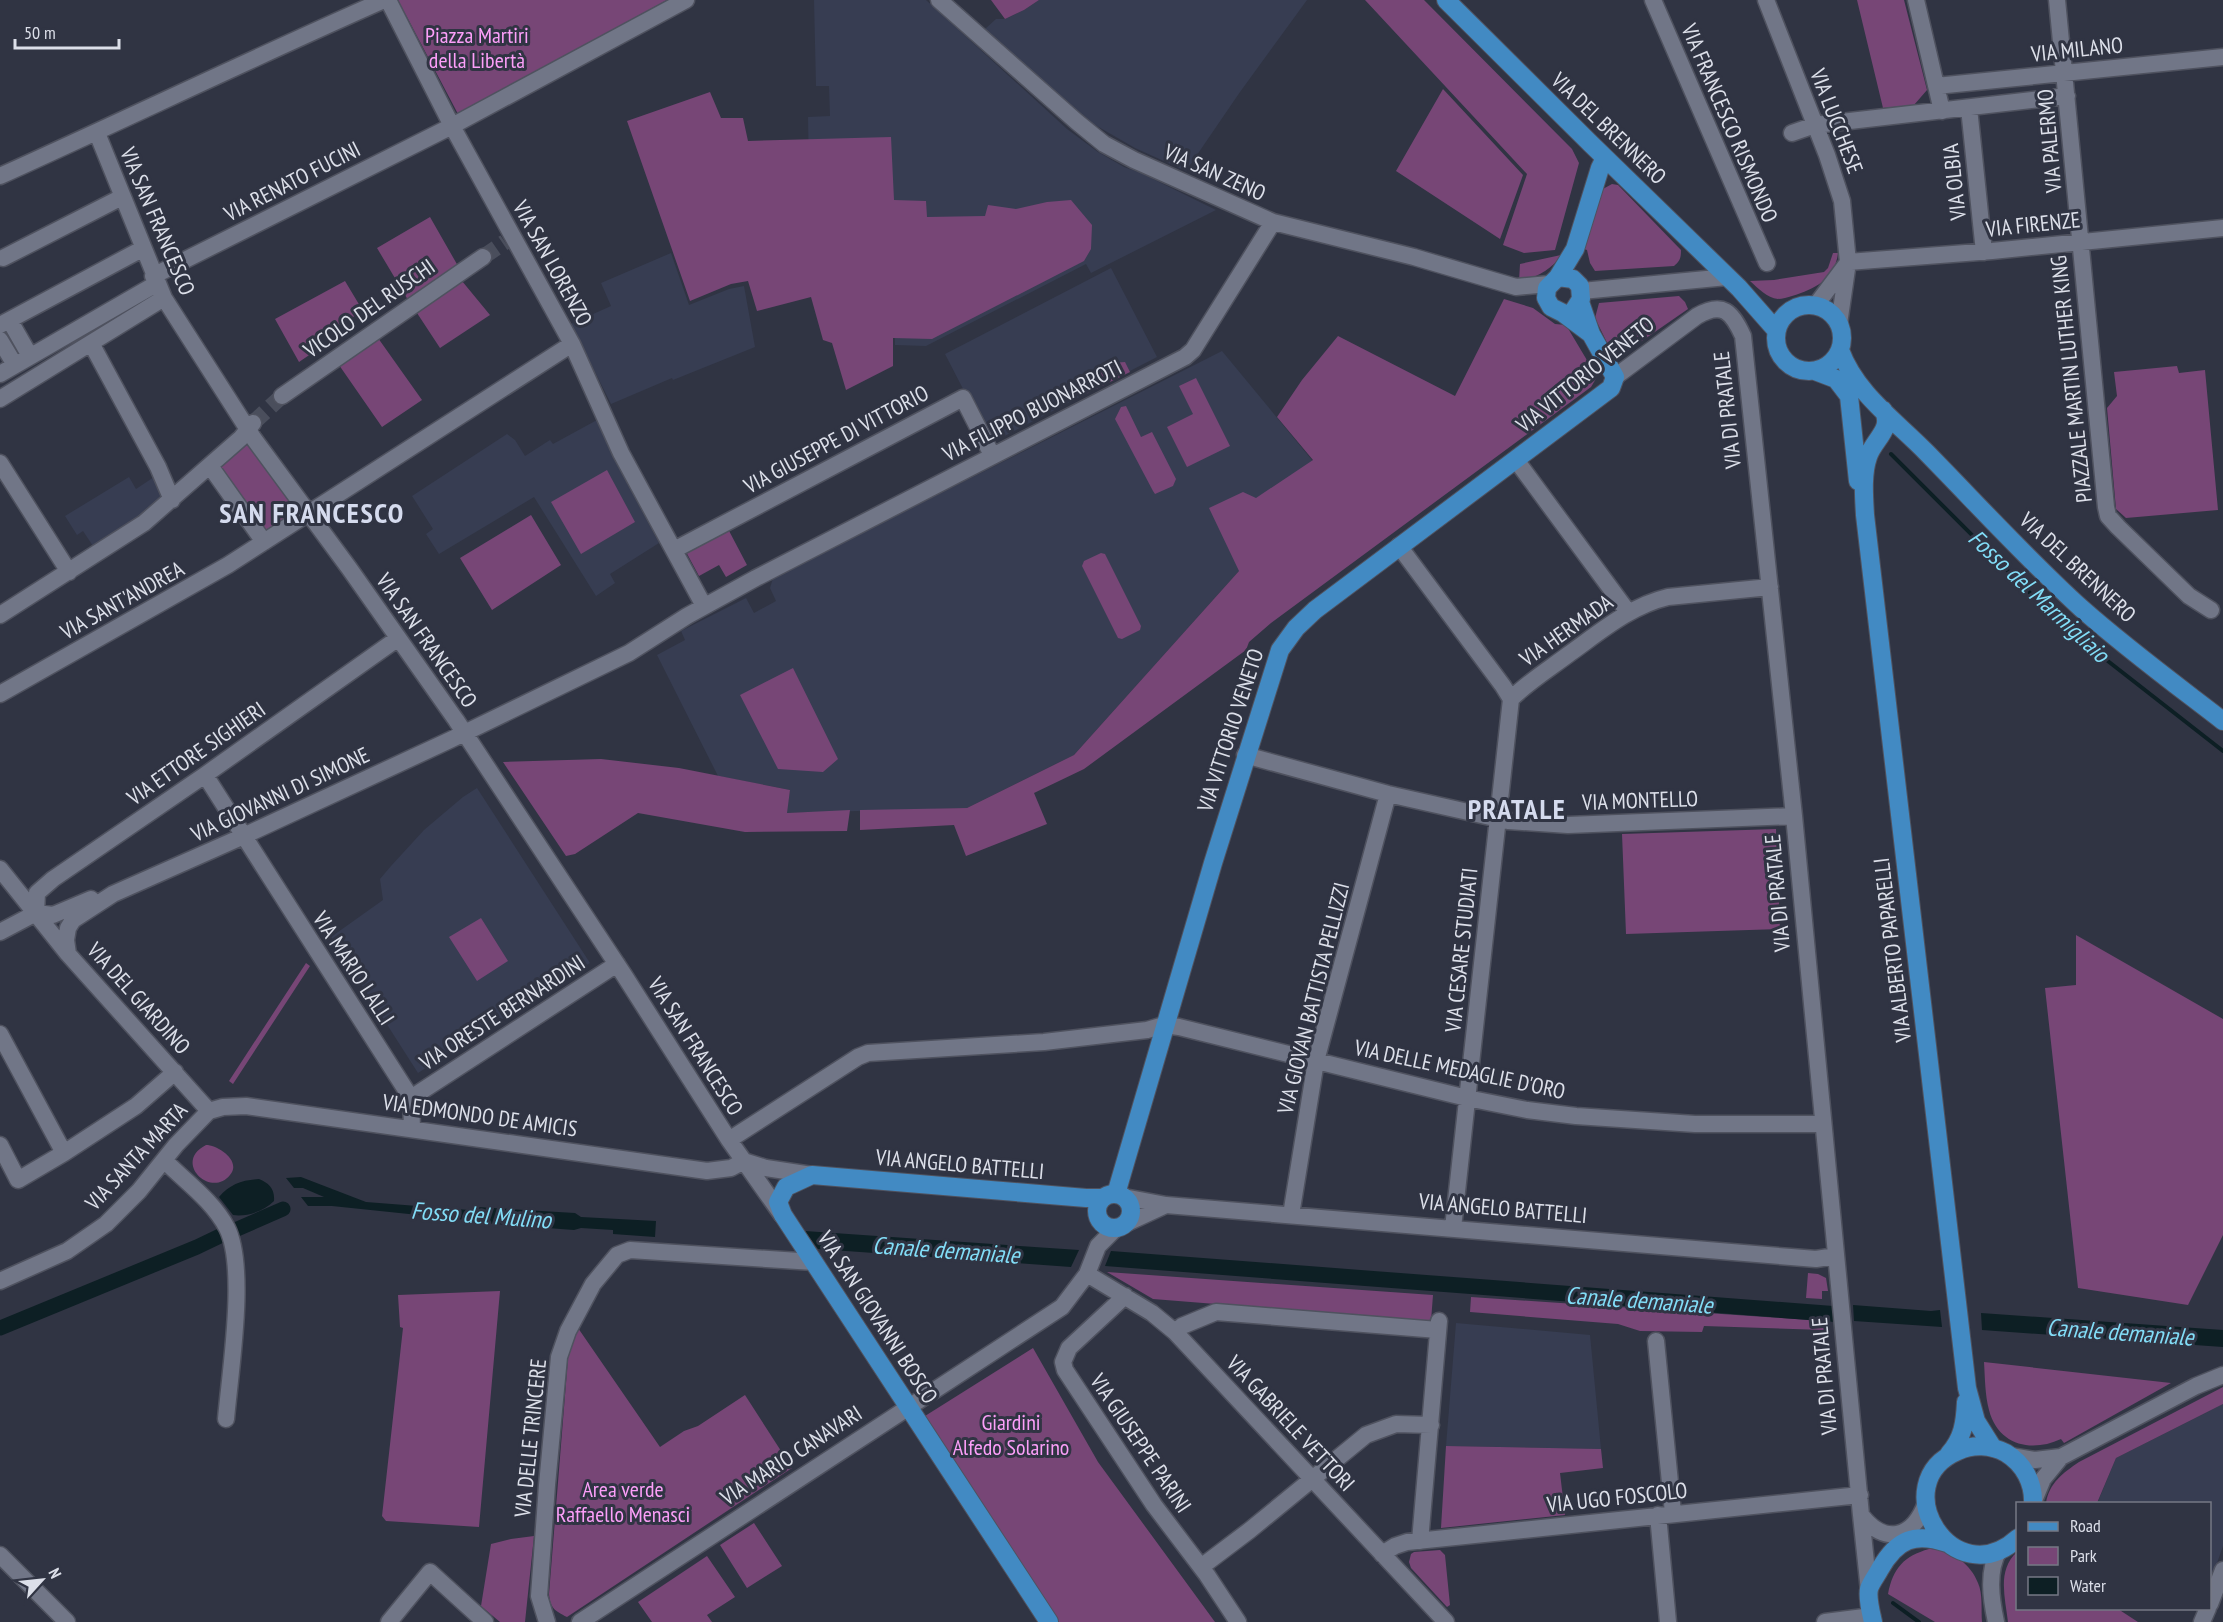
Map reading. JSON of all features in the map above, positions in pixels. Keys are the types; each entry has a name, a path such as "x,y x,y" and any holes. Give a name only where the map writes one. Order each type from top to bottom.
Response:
{"main road":[{"name":"VIA DEL BRENNERO","path":"1446,0 1733,283 1776,330"},
{"path":"1592,334 1557,310 1546,293 1575,249 1605,158"},
{"path":"1554,280 1573,279 1592,334 1615,377"},
{"name":"VIA DEL BRENNERO","path":"1733,283 1788,312"},
{"path":"1557,310 1575,309 1581,297"},
{"path":"1815,370 1828,365 1840,350 1842,337 1839,324 1830,312 1816,305 1800,305 1780,320 1776,330 1777,347 1784,360 1798,369 1815,370 1834,377 1850,399 1853,425 1863,438 1873,439 1881,435 1898,434 1911,436"},
{"name":"VIA DEL BRENNERO","path":"1840,350 1852,377 2082,608 2150,666 2223,721"},
{"name":"VIA VITTORIO VENETO","path":"1114,1196 1245,755 1282,645 1315,610 1606,392 1611,388 1615,377"},
{"path":"1881,435 1887,423 1883,410"},
{"name":"VIA ALBERTO PAPARELLI","path":"1853,425 1857,478 1864,505 1967,1388 1976,1421 1993,1448"},
{"name":"VIA ALBERTO PAPARELLI","path":"1864,505 1867,462 1874,443 1881,435"},
{"path":"787,1223 778,1202 783,1190 794,1182 812,1175"},
{"name":"VIA ANGELO BATTELLI","path":"812,1175 1086,1198 1114,1196"},
{"path":"1114,1196 1131,1209 1131,1215 1121,1226 1105,1225 1098,1217 1098,1207 1114,1196"},
{"name":"VIA SAN GIOVANNI BOSCO","path":"787,1223 1049,1622"},
{"name":"VIA ALBERTO PAPARELLI","path":"1926,1503 1928,1483 1940,1463 1956,1446 1964,1430 1967,1388"},
{"path":"1940,1463 1952,1453 1966,1448 1982,1446 1993,1448 2011,1456 2022,1466 2029,1479 2033,1502"},
{"path":"1926,1503 1931,1524 1948,1544"},
{"path":"1869,1590 1883,1565 1904,1542 1920,1537 1978,1554 1999,1550 2016,1539"},
{"name":"VIA DI PRATALE","path":"1869,1590 1872,1619"}],"street":[{"name":"VIA SAN LORENZO","path":"386,0 509,239 573,344 621,453 704,606"},
{"path":"0,176 97,133 250,59 386,0"},
{"path":"452,126 686,0"},
{"name":"VIA SAN ZENO","path":"939,0 1043,94 1104,144 1134,160 1273,222 1414,257 1523,288 1557,310"},
{"name":"VIA FRANCESCO RISMONDO","path":"1653,0 1767,263"},
{"name":"VIA LUCCHESE","path":"1766,0 1827,155 1842,201 1848,262 1839,324"},
{"path":"1916,0 1942,111"},
{"name":"VIA PALERMO","path":"2057,0 2080,242"},
{"name":"VIA MILANO","path":"1936,86 2223,57"},
{"name":"VIA MILANO","path":"1792,133 1815,125 2067,96"},
{"name":"VIA OLBIA","path":"1969,108 1984,252"},
{"name":"VIA RENATO FUCINI","path":"158,286 452,126"},
{"name":"VIA SAN FRANCESCO","path":"97,133 158,286 308,514 349,568 465,733 744,1161"},
{"path":"3,258 122,196"},
{"name":"VIA FILIPPO BUONARROTI","path":"465,733 629,653 704,606 756,578 1189,354 1273,222"},
{"name":"VIA FIRENZE","path":"1848,262 1984,252 2223,228"},
{"name":"PIAZZALE MARTIN LUTHER KING","path":"2080,242 2108,516 2189,596 2211,610"},
{"path":"30,357 5,323 142,249"},
{"name":"VICOLO DEL RUSCHI","path":"282,396 483,256"},
{"path":"1816,305 1848,262"},
{"name":"VIA SAN ZENO","path":"1523,288 1554,280"},
{"path":"1581,297 1733,283"},
{"path":"0,399 91,343 158,286"},
{"path":"0,340 7,370 158,286"},
{"name":"VIA DI PRATALE","path":"1690,320 1708,309 1718,308 1730,315 1743,336 1794,816 1869,1590"},
{"name":"VIA VITTORIO VENETO","path":"1615,377 1690,320"},
{"path":"91,343 158,467 172,500"},
{"name":"VIA SANT'ANDREA","path":"0,694 208,577 573,344"},
{"name":"VIA GIUSEPPE DI VITTORIO","path":"674,550 963,398 992,455"},
{"path":"0,615 144,523 210,466 250,426"},
{"path":"1516,460 1628,612"},
{"path":"210,466 264,542"},
{"path":"3,475 69,572"},
{"path":"1399,546 1503,686 1510,699"},
{"name":"VIA HERMADA","path":"1498,819 1510,699 1628,612 1653,601 1668,597 1770,587"},
{"name":"VIA ETTORE SIGHIERI","path":"36,913 38,893 44,886 397,639"},
{"name":"VIA GIOVANNI DI SIMONE","path":"68,954 66,939 68,928 74,920 113,894 465,733"},
{"name":"VIA MONTELLO","path":"1245,755 1388,794 1498,819 1568,825 1794,816"},
{"name":"VIA MARIO LALLI","path":"205,775 411,1098"},
{"name":"VIA GIOVAN BATTISTA PELLIZZI","path":"1291,1215 1316,1061 1388,794"},
{"name":"VIA CESARE STUDIATI","path":"1453,1228 1498,819"},
{"name":"VIA DEL GIARDINO","path":"0,869 68,954 209,1111"},
{"name":"VIA GIOVANNI DI SIMONE","path":"36,913 53,915 90,899 113,894"},
{"path":"0,932 36,913"},
{"name":"VIA ORESTE BERNARDINI","path":"411,1098 617,964"},
{"path":"729,1140 858,1057 868,1053 1080,1038 1147,1030 1164,1025"},
{"name":"VIA DELLE MEDAGLIE D'ORO","path":"1164,1025 1467,1098 1527,1110 1576,1116 1695,1124 1823,1124"},
{"path":"0,1034 5,1054 64,1153"},
{"path":"0,1145 18,1180 136,1106 175,1072"},
{"path":"411,1098 412,1128"},
{"name":"VIA EDMONDO DE AMICIS","path":"209,1111 223,1107 246,1106 707,1171 731,1168 744,1161"},
{"name":"VIA SANTA MARTA","path":"0,1281 58,1256 94,1233 128,1203 176,1145 209,1111"},
{"path":"165,1161 202,1196 222,1220 231,1239 235,1256 235,1323 226,1419"},
{"name":"VIA ANGELO BATTELLI","path":"744,1161 766,1168 812,1175"},
{"name":"VIA SAN GIOVANNI BOSCO","path":"744,1161 787,1223"},
{"name":"VIA ANGELO BATTELLI","path":"1114,1196 1166,1205 1808,1259 1836,1256"},
{"name":"VIA ANGELO BATTELLI","path":"1121,1226 1166,1205"},
{"name":"VIA MARIO CANAVARI","path":"580,1622 1062,1307 1088,1274 1098,1245 1121,1226"},
{"name":"VIA DELLE TRINCERE","path":"547,1622 539,1596 559,1358 568,1331 593,1284 608,1264 623,1251 635,1249 810,1256"},
{"name":"VIA GABRIELE VETTORI","path":"1088,1274 1152,1313 1175,1332 1446,1622"},
{"name":"VIA GIUSEPPE PARINI","path":"1125,1296 1071,1345 1064,1358 1067,1375 1154,1505 1201,1567 1238,1622"},
{"path":"1175,1332 1182,1326 1216,1312 1438,1325 1420,1541"},
{"path":"1656,1341 1668,1622"},
{"path":"2011,1456 2040,1460 2061,1457 2196,1386 2223,1376"},
{"path":"1201,1567 1366,1435 1396,1424 1431,1425"},
{"path":"2033,1502 2043,1479 2061,1457"},
{"name":"VIA UGO FOSCOLO","path":"1382,1554 1402,1544 1420,1541 1860,1495"},
{"path":"1861,1515 1876,1530 1887,1535 1897,1534 1917,1521 1926,1503"},
{"path":"1996,1622 1991,1581 1994,1560 1999,1550"},
{"path":"1978,1554 1991,1581"},
{"path":"0,1555 67,1622"},
{"path":"2211,1601 2223,1570"},
{"path":"389,1622 430,1572 485,1622"},
{"path":"537,1622 539,1596"},
{"path":"1825,1622 1872,1619"}],"shaded area":[{"path":"814,0 926,0 1067,129 1098,152 1124,167 1216,210 1091,273 1086,264 926,346 895,345 892,226 810,226 808,117 830,116 829,86 816,86"},
{"path":"1039,0 1307,0 1186,171 1135,148 1090,122 985,29 996,19 1005,19"},
{"path":"671,253 689,305 729,289 744,286 755,347 611,404 571,324 611,306 601,283"},
{"path":"1111,268 1157,357 991,443 945,354"},
{"path":"1222,351 1340,494 1239,571 1074,755 967,808 786,813 790,790 718,776 657,655 685,640 681,631 746,598 754,613 776,601 770,588 773,578"},
{"path":"597,420 615,461 659,543 610,574 615,583 596,596 534,497 439,554 426,534 433,529 412,496 507,434 515,440 525,456 550,440 553,444"},
{"path":"157,475 163,500 95,549 83,531 77,535 65,516 129,477 136,489"},
{"path":"477,788 590,963 418,1073 331,937 383,900 380,879 424,830"},
{"path":"1456,1323 1590,1335 1601,1449 1446,1446"},
{"path":"2223,1404 2223,1546 2211,1580 2211,1502 2098,1502 2116,1458"}],"green space":[{"name":"Piazza Martiri della Libertà","path":"398,0 667,0 458,114"},
{"path":"991,0 1039,0 1005,19"},
{"path":"1365,0 1424,0 1572,149 1579,163 1555,250 1524,253 1503,245 1527,174"},
{"path":"1857,0 1904,0 1927,90 1914,105 1883,108"},
{"path":"1443,89 1523,175 1500,239 1396,171"},
{"path":"710,92 721,118 743,118 748,141 891,137 894,200 926,201 927,217 985,216 988,205 1016,209 1047,202 1071,200 1092,225 1091,249 1084,261 932,339 893,338 893,366 846,390 832,343 823,340 811,297 757,311 748,281 731,284 690,301 627,121"},
{"path":"1612,184 1618,185 1681,250 1678,263 1674,266 1595,271 1590,263 1587,250 1584,249 1601,190"},
{"path":"430,217 458,266 408,300 377,248"},
{"path":"1833,253 1838,253 1833,270 1822,282 1800,293 1778,299 1770,297 1750,281 1774,280 1824,272 1828,268"},
{"path":"1561,255 1543,272 1519,281 1520,264"},
{"path":"345,281 363,311 320,337 324,345 299,362 275,319"},
{"path":"462,281 490,315 440,348 417,313"},
{"path":"1679,296 1688,309 1623,354 1614,357 1595,318 1599,303"},
{"path":"1504,299 1533,308 1555,324 1566,325 1597,377 1591,387 1271,623 1249,642 1246,650 1084,769 1034,793 1047,824 966,856 954,825 860,830 860,810 967,808 1074,755 1239,571 1209,508 1243,492 1256,498 1313,460 1277,417 1302,380 1338,336 1455,396"},
{"path":"378,338 422,400 382,427 339,365"},
{"path":"1125,362 1130,372 1082,396 1077,384 1087,374 1105,365"},
{"path":"2177,366 2179,373 2205,370 2218,510 2126,518 2116,509 2107,408 2117,396 2114,372"},
{"path":"1196,378 1230,446 1187,467 1167,427 1193,414 1179,386"},
{"path":"1126,406 1141,437 1152,432 1176,479 1173,486 1155,494 1153,491 1115,419 1121,407"},
{"path":"248,430 308,514 264,542 210,466"},
{"path":"607,470 635,522 581,554 551,502"},
{"path":"531,515 561,565 492,610 460,558"},
{"path":"727,527 747,565 726,577 719,565 699,576 685,550"},
{"path":"1101,553 1105,554 1141,626 1140,630 1122,639 1118,638 1082,566 1084,561"},
{"path":"793,668 838,759 823,772 778,769 740,695"},
{"path":"601,759 679,768 790,790 787,813 850,810 847,831 745,832 638,813 575,854 566,856 503,762"},
{"path":"1776,829 1780,929 1626,934 1622,834"},
{"path":"481,918 508,961 477,981 449,937"},
{"path":"2076,935 2223,1019 2223,1235 2188,1305 2078,1288 2045,988 2076,985"},
{"path":"306,963 310,966 233,1084 229,1081"},
{"path":"206,1145 222,1151 231,1159 233,1170 222,1181 213,1183 205,1181 194,1168 193,1160 196,1152"},
{"path":"1107,1272 1433,1295 1431,1321 1153,1299"},
{"path":"1808,1273 1826,1278 1828,1291 1822,1291 1822,1299 1806,1298"},
{"path":"500,1291 479,1527 386,1521 382,1516 403,1328 400,1327 398,1295"},
{"path":"1471,1297 1825,1321 1824,1330 1704,1326 1702,1332 1640,1331 1618,1324 1470,1312"},
{"name":"Area verde Raffaello Menasci","path":"578,1328 660,1447 684,1431 698,1426 745,1395 792,1468 567,1617 554,1608 549,1594 568,1358"},
{"name":"Giardini Alfedo Solarino","path":"1033,1348 1098,1462 1215,1622 1059,1622 925,1416"},
{"path":"1984,1362 2171,1383 2064,1443 2061,1439 2050,1443 2027,1445 2008,1438 1993,1422 1987,1398"},
{"path":"2223,1387 2223,1404 2116,1458 2097,1502 2046,1502 2054,1484 2079,1462"},
{"path":"1446,1446 1601,1449 1603,1468 1560,1473 1565,1515 1441,1528"},
{"path":"754,1523 782,1566 747,1588 720,1545"},
{"path":"534,1536 525,1622 500,1622 481,1606 491,1544"},
{"path":"1929,1549 1945,1551 1959,1558 1975,1576 1980,1587 1982,1622 1935,1622 1888,1594 1893,1577 1901,1564 1913,1555"},
{"path":"1440,1550 1445,1555 1450,1605 1447,1607 1411,1568 1409,1562 1414,1552"},
{"path":"2016,1553 2016,1610 2120,1610 2138,1622 2008,1622 2004,1584 2011,1559"},
{"path":"707,1556 735,1597 707,1615 712,1622 652,1622 638,1602"}],"water":[{"path":"301,1177 366,1202 469,1210 476,1221 332,1206 308,1206 301,1197 324,1197 303,1188 294,1188 286,1178"},
{"path":"259,1179 271,1187 274,1201 255,1212 233,1215 219,1197 237,1184"},
{"path":"474,1208 575,1213 581,1217 656,1221 655,1237 613,1234 613,1230 581,1228 574,1230 483,1223"},
{"name":"Canale demaniale","path":"805,1231 1079,1250 1071,1267 818,1249"},
{"name":"Canale demaniale","path":"1111,1251 1833,1306 1835,1322 1105,1266"},
{"path":"1853,1305 1940,1310 1942,1327 1854,1321"},
{"name":"Canale demaniale","path":"1981,1313 2223,1330 2223,1347 1982,1330"}],"waterway":[{"name":"Fosso del Marmigliaio","path":"1891,454 2063,626 2223,751"},
{"name":"Fosso del Mulino","path":"235,1230 283,1209"},
{"name":"Fosso del Mulino","path":"0,1328 222,1235"},
{"path":"1893,1603 1919,1622"}],"tunnel":[{"path":"483,257 505,242"},
{"path":"253,423 282,396"}],"district":[{"name":"SAN FRANCESCO","path":"312,512"},
{"name":"PRATALE","path":"1517,808"}]}
